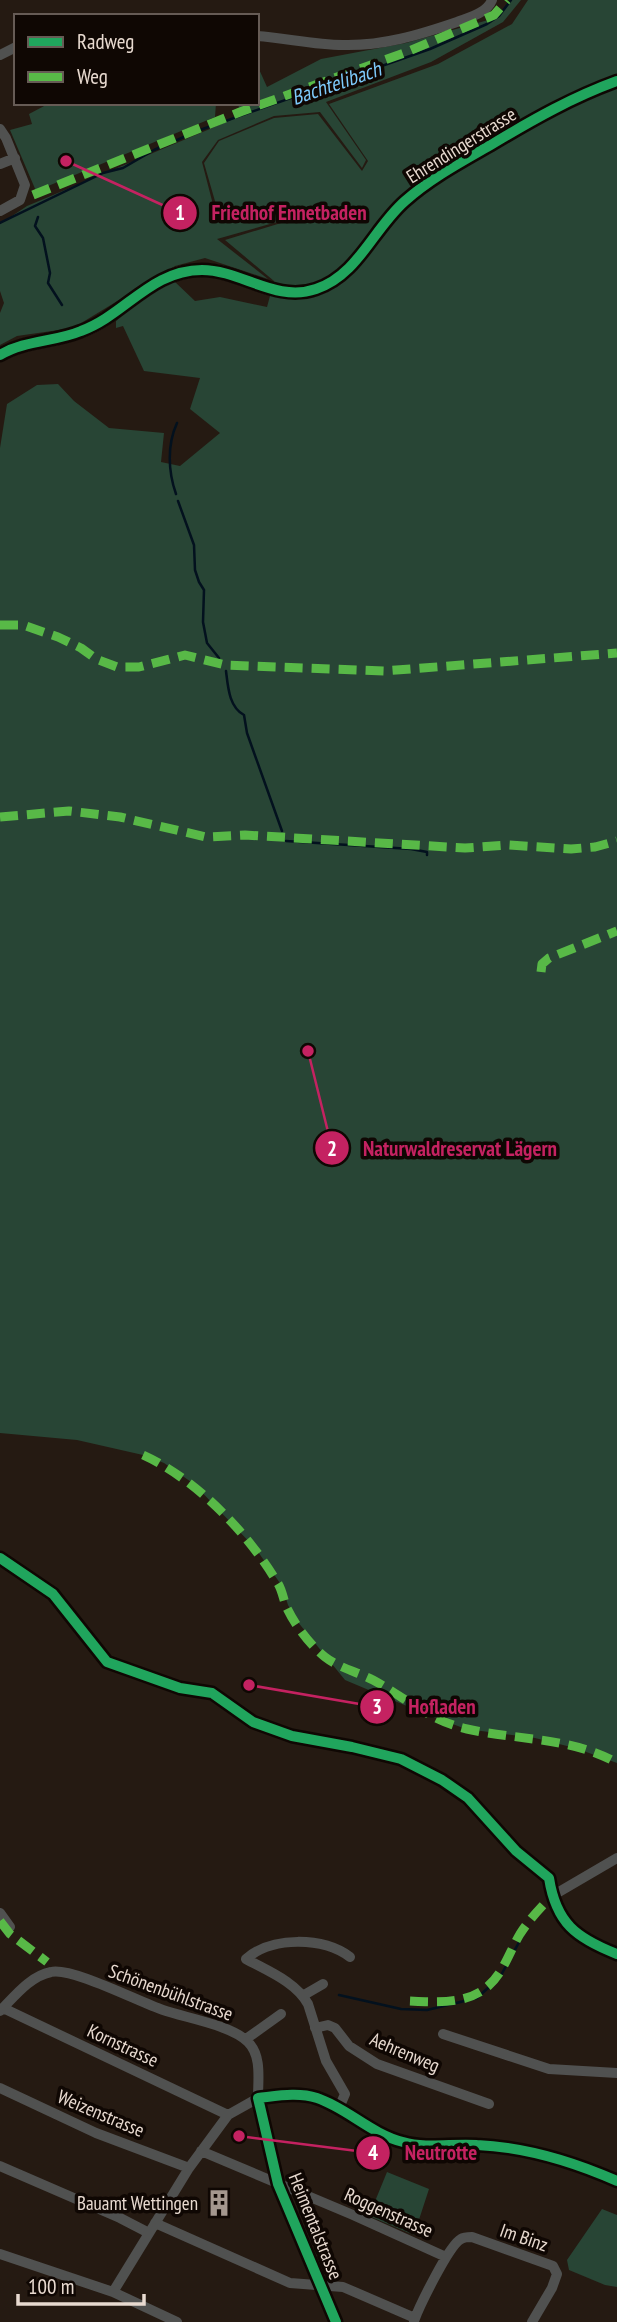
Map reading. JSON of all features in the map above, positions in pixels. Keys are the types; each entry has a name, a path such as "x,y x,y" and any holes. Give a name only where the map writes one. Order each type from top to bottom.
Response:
{"main road":[{"name":"Ehrendingerstrasse","path":"0,355 29,344 82,331 106,319 164,277 189,271 232,274 281,291 299,293 315,290 340,277 351,267 402,203 436,176 545,113 587,92 617,81"}],"street":[{"path":"259,36 342,45 384,43 408,38 467,18 488,9 492,0"},
{"path":"0,129 25,186 22,198 0,211"},
{"path":"0,164 15,158"},
{"path":"0,1558 53,1594 107,1662 180,1688 212,1693 253,1722 292,1736 401,1759 442,1780 475,1804 516,1851 549,1878 552,1896 570,1929 597,1946 617,1954"},
{"path":"552,1896 617,1858"},
{"path":"0,1913 10,1927"},
{"path":"339,2108 345,2094 326,2061 303,1995 284,1979 246,1959 253,1952 262,1949 305,1942 325,1945 350,1957"},
{"name":"Schönenbühlstrasse","path":"1,2009 18,1992 52,1971 76,1975 164,2010 219,2026 246,2039 257,2053 258,2098"},
{"path":"303,1995 323,1983"},
{"name":"Kornstrasse","path":"1,2009 228,2115"},
{"path":"246,2039 281,2014"},
{"name":"Aehrenweg","path":"315,2028 328,2025 335,2028 349,2046 377,2064 489,2104"},
{"path":"443,2034 550,2069 617,2073"},
{"name":"Weizenstrasse","path":"0,2088 96,2133 189,2168"},
{"path":"113,2292 201,2151 228,2115 258,2098 317,2098 402,2142 423,2146 477,2145 502,2148 549,2157 617,2181"},
{"name":"Heimentalstrasse","path":"258,2098 278,2184 336,2322"},
{"name":"Roggenstrasse","path":"201,2151 446,2257"},
{"path":"0,2166 149,2233"},
{"path":"155,2223 290,2283 344,2287 414,2320 446,2257"},
{"name":"Im Binz","path":"446,2257 462,2238 472,2237 553,2266 557,2274 552,2288 532,2322"},
{"path":"0,2254 113,2292 177,2322"}],"green space":[{"path":"512,0 521,0 503,22 431,62 326,102 366,160 362,168 320,112 274,116 218,140 202,162 217,220 271,208 219,215 204,163 219,141 274,118 318,114 362,171 368,161 329,104 438,64 512,24 528,0 617,0 617,1763 535,1738 466,1729 345,1680 297,1621 282,1586 256,1549 194,1484 164,1463 143,1455 77,1440 0,1433 0,448 7,404 37,385 58,384 74,401 109,428 164,433 161,462 180,466 220,433 190,409 200,378 144,371 123,326 116,328 116,321 148,294 174,281 195,301 220,297 267,307 274,281 225,240 281,223 276,207 273,207 277,222 217,239 268,279 205,258 175,266 73,328 17,336 0,345 0,313 4,303 0,291 0,224 27,206 243,115 238,105 259,105 259,69 267,87 321,59 406,43 499,17"},
{"path":"46,105 216,105 215,117 36,191 10,130 32,124 29,114"},
{"path":"387,2172 429,2189 414,2235 369,2216"},
{"path":"602,2209 617,2215 617,2287 605,2285 569,2270 567,2260"}],"waterway":[{"name":"Bachtelibach","path":"0,223 200,130 430,49 487,24 499,16 511,0"},
{"path":"38,217 35,226 43,238 50,273 48,283 62,305"},
{"path":"176,494 170,458 177,423"},
{"path":"178,501 194,545 195,570 204,590 203,622 207,643 219,658"},
{"path":"226,671 230,696 235,707 244,715 247,733 282,831"},
{"path":"286,841 411,849 427,852 427,855"},
{"path":"339,1995 401,2009 427,2010 477,1998 500,1977 523,1935"}],"marked path":[{"path":"33,195 240,112 407,52 494,15 507,0"},
{"path":"0,625 23,625 58,637 96,659 117,667 139,667 185,655 225,665 384,671 617,653"},
{"path":"0,817 69,811 120,817 206,837 245,835 465,848 508,845 571,849 595,847 617,841"},
{"path":"541,972 542,964 549,958 617,931"},
{"path":"143,1455 182,1478 235,1526 279,1585 286,1606 298,1627 330,1661 373,1680 429,1714 453,1725 485,1733 581,1748 617,1763"},
{"path":"410,2001 455,2000 472,1996 488,1987 504,1966 523,1929 552,1896"},
{"path":"0,1921 10,1934 47,1962"}],"cycle path":[{"path":"0,355 20,346 61,337 97,324 153,285 184,272 216,271 287,292 316,289 343,273 394,212 426,184 539,117 617,81"},
{"path":"0,1558 53,1594 107,1662 180,1688 212,1693 253,1722 292,1736 401,1759 442,1780 468,1798 516,1851 549,1878 557,1907 570,1927 590,1942 617,1954"},
{"path":"336,2322 278,2184 258,2098 310,2096 328,2102 380,2133 403,2142 421,2145 495,2146 531,2152 617,2181"}],"place":[{"name":"Friedhof Ennetbaden","path":"66,161"},
{"name":"Naturwaldreservat Lägern","path":"308,1051"},
{"name":"Hofladen","path":"249,1685"},
{"name":"Neutrotte","path":"239,2136"},
{"name":"Bauamt Wettingen","path":"219,2203"}]}
